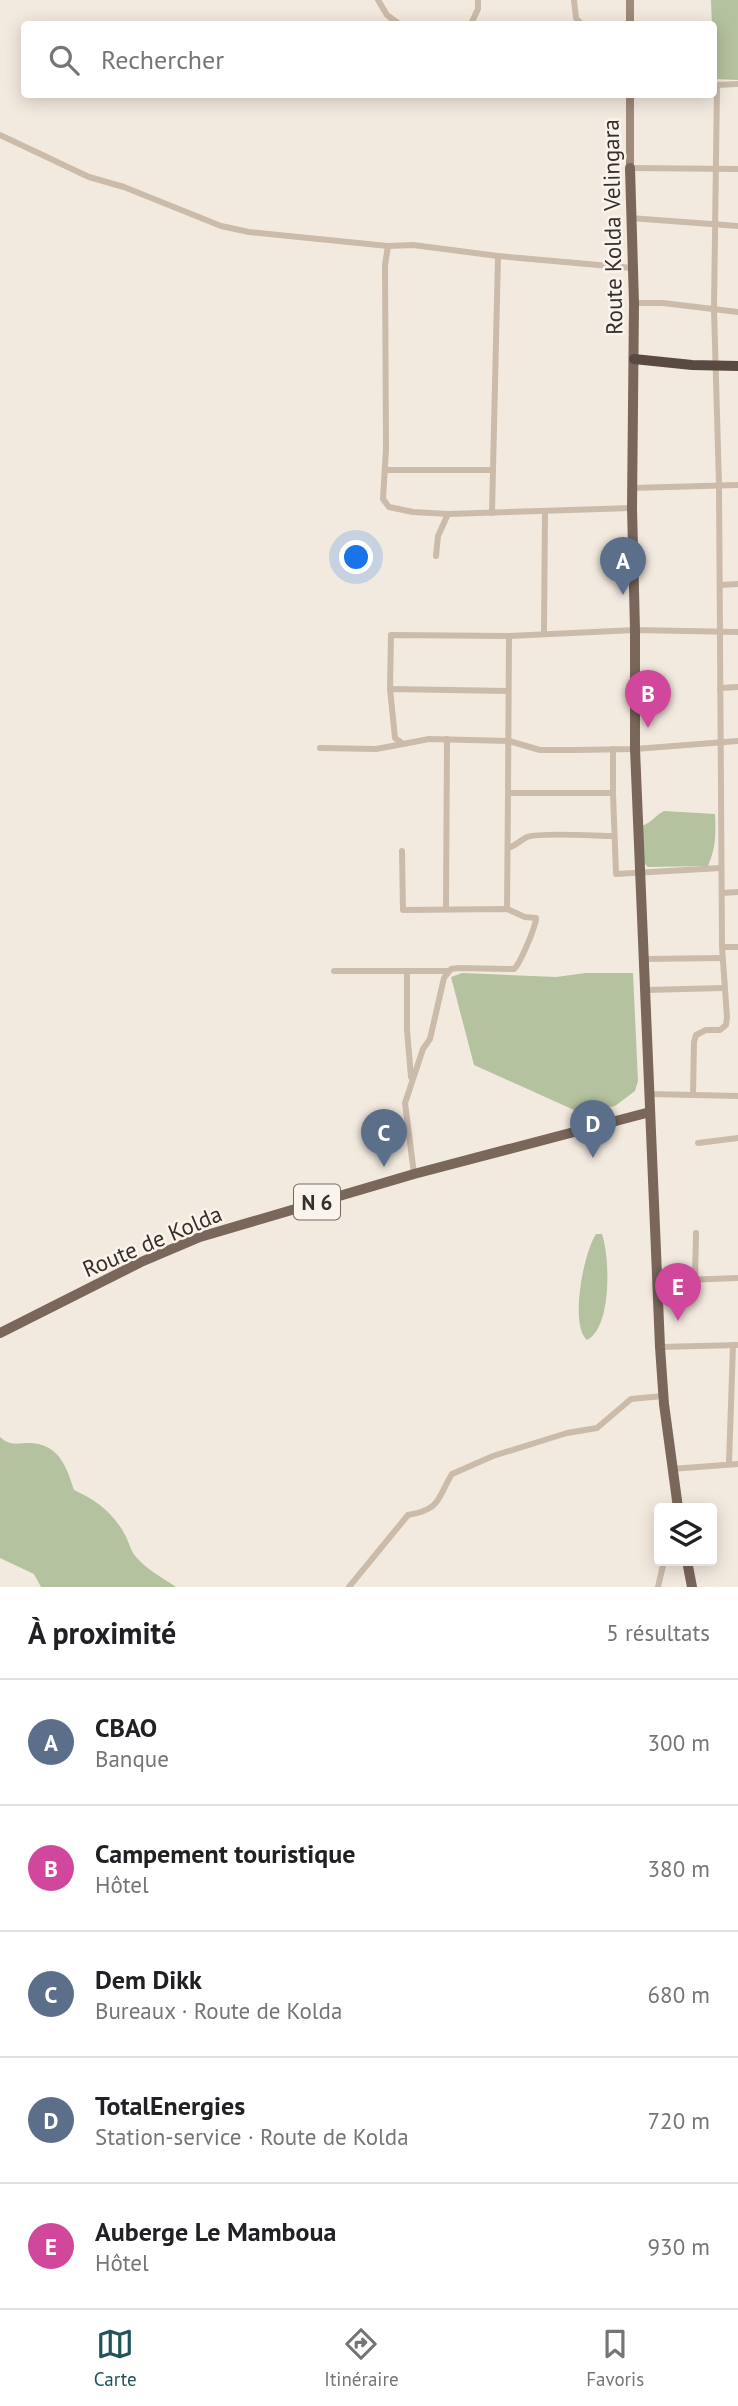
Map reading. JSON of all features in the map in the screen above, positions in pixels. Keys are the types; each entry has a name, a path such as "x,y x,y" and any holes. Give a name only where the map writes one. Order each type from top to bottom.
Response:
{"highway":[{"path":"634,359 738,366"}],"main road":[{"path":"630,0 630,21"},
{"name":"Route Kolda Velingara","path":"629,98 634,303 632,508 635,749 660,1347 671,1469 677,1503"},
{"name":"Route de Kolda","path":"0,1333 115,1275 200,1237 414,1174 650,1112"},
{"path":"688,1566 692,1587"}],"street":[{"path":"378,0 387,15 395,21"},
{"path":"472,21 478,9 478,0"},
{"path":"574,0 578,21"},
{"path":"717,85 738,84"},
{"path":"693,1095 694,1042 700,1032 720,1030 726,1025 722,958 719,485 714,309 715,98"},
{"path":"0,135 89,177 124,187 221,226 249,232 388,246 413,245 632,268"},
{"path":"630,168 738,169"},
{"path":"631,218 738,226"},
{"path":"388,246 385,265 383,499 389,507 413,512 448,514 632,508"},
{"path":"492,513 498,256"},
{"path":"634,303 663,303 738,312"},
{"path":"385,470 492,470"},
{"path":"632,488 738,485"},
{"path":"544,633 545,511"},
{"path":"436,556 438,536 448,514"},
{"path":"720,585 738,584"},
{"path":"403,744 395,738 390,689 391,635 509,636 635,630 738,632"},
{"path":"507,909 509,636"},
{"path":"720,688 738,687"},
{"path":"390,689 509,691"},
{"path":"320,748 376,749 429,739 509,741 540,750 635,749 738,741"},
{"path":"446,908 447,739"},
{"path":"613,749 616,874 721,868"},
{"path":"508,793 613,793"},
{"path":"508,848 520,844 526,838 541,835 614,836"},
{"path":"334,971 514,969 519,965 536,926 536,918 525,917 507,909 403,910 402,851"},
{"path":"722,892 738,892"},
{"path":"722,947 738,947"},
{"path":"644,959 722,958"},
{"path":"407,971 407,1030 411,1082"},
{"path":"414,1174 405,1103 423,1049 430,1039 444,978 449,971"},
{"path":"645,990 724,989"},
{"path":"649,1094 738,1096"},
{"path":"698,1143 738,1138"},
{"path":"695,1279 696,1233"},
{"path":"657,1282 738,1278"},
{"path":"660,1347 735,1345 729,1464"},
{"path":"349,1587 408,1515 423,1513 439,1502 452,1474 493,1456 567,1433 597,1428 631,1399 663,1396"},
{"path":"671,1469 738,1464"},
{"path":"658,1587 663,1566"}],"green space":[{"path":"711,0 738,0 738,80 717,79 717,21 712,21"},
{"path":"664,811 715,814 715,840 708,866 648,867 644,863 642,826"},
{"path":"462,973 556,977 586,973 633,973 638,1081 635,1091 615,1106 583,1114 474,1065 451,977"},
{"path":"596,1234 602,1234 605,1245 607,1291 601,1321 595,1333 587,1340 579,1319 580,1288 587,1256"},
{"path":"0,1437 9,1443 37,1444 53,1451 64,1464 74,1490 109,1513 124,1533 136,1557 176,1587 41,1587 34,1574 0,1558"}],"place":[{"name":"CBAO","path":"623,595"},
{"name":"Campement touristique","path":"648,728"},
{"name":"TotalEnergies","path":"593,1158"},
{"name":"Dem Dikk","path":"384,1167"},
{"name":"Auberge Le Mamboua","path":"678,1321"}]}
